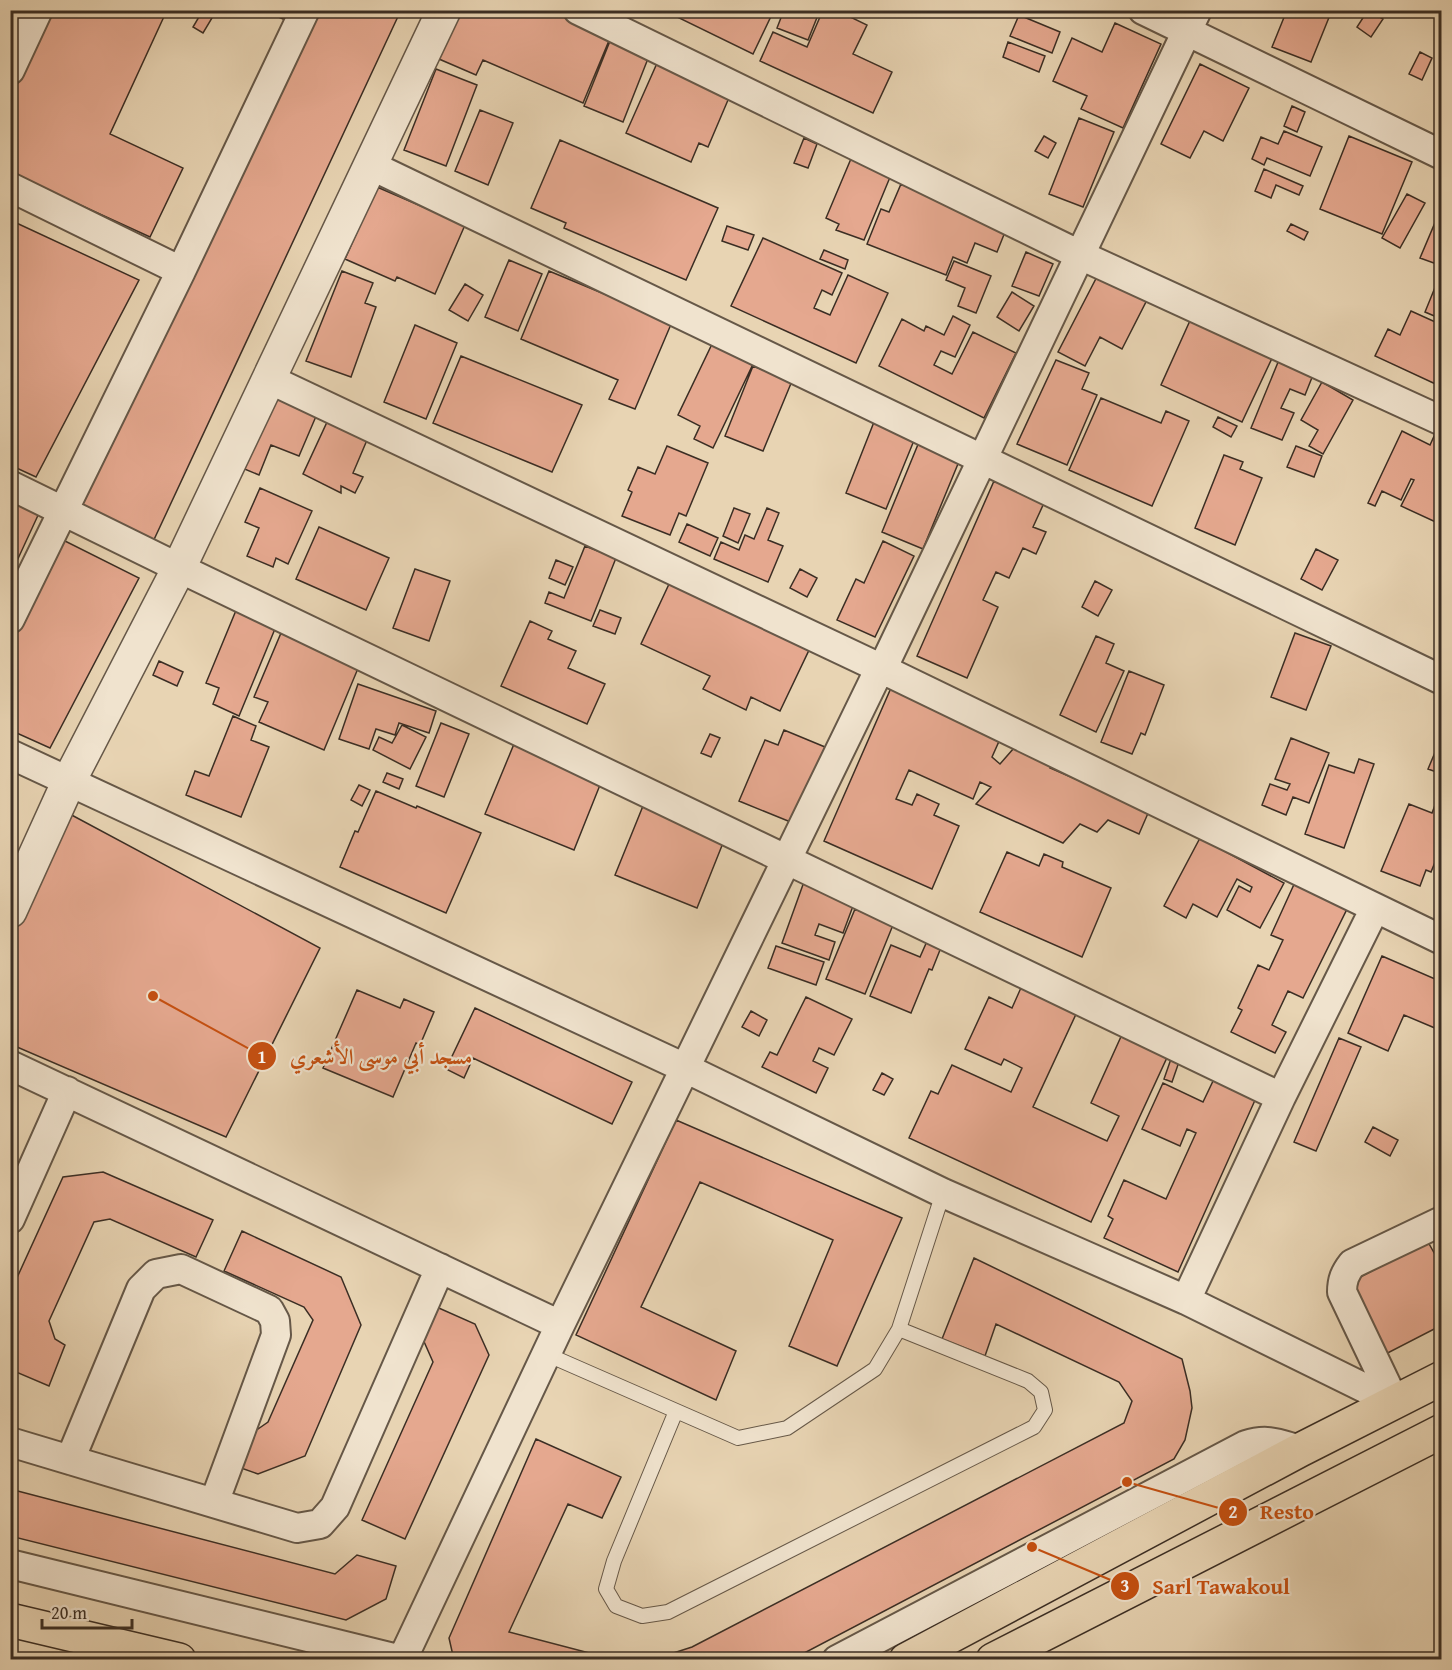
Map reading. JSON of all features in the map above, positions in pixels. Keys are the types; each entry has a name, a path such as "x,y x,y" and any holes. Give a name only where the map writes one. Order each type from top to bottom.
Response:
{"main road":[{"path":"906,1659 1300,1450 1442,1378"},
{"path":"993,1659 1430,1437 1395,1402"},
{"path":"10,1620 179,1659"}],"street":[{"path":"10,70 38,10"},
{"path":"10,619 181,271 305,10"},
{"path":"10,911 69,781 179,568 444,10"},
{"path":"579,10 1080,255 1442,421"},
{"path":"1143,10 1192,21 1442,155"},
{"path":"10,1564 402,1659 546,1354 880,668 887,659 1192,21"},
{"path":"370,165 1442,680"},
{"path":"10,187 181,271"},
{"path":"268,379 880,668 1442,940"},
{"path":"10,485 1281,1097"},
{"path":"10,754 685,1068 943,1193 1186,1300 1395,1402"},
{"path":"1186,1300 1281,1097 1375,908"},
{"path":"10,1065 560,1325"},
{"path":"10,1219 66,1091"},
{"path":"1395,1402 1342,1292 1342,1282 1352,1264 1442,1221"},
{"path":"10,1442 297,1528 320,1524 335,1507 440,1268"},
{"path":"70,1460 141,1289 156,1274 180,1269 270,1310 275,1321 276,1335 214,1503"},
{"path":"837,1659 1246,1445 1259,1441 1270,1441 1300,1450"}],"lane":[{"path":"546,1354 738,1438 787,1428 875,1369 899,1329 943,1193"},
{"path":"676,1411 614,1561 606,1589 616,1606 642,1616 668,1612 1034,1427 1045,1410 1041,1392 1028,1381 899,1329"}],"building":[{"path":"10,10 25,10 10,46"},
{"path":"44,10 167,10 110,134 183,168 150,237 10,173 10,84"},
{"path":"203,10 211,10 215,13 203,33 193,27"},
{"path":"262,10 286,10 283,19"},
{"path":"309,10 401,10 151,546 76,511"},
{"path":"460,10 563,10 613,31 583,103 483,60 476,75 439,59"},
{"path":"676,10 774,10 753,54 673,15"},
{"path":"784,10 820,10 808,40 777,28"},
{"path":"823,10 836,10 867,25 853,54 892,72 873,113 760,61 773,32 807,47"},
{"path":"1287,10 1332,10 1311,62 1272,47"},
{"path":"1368,10 1383,19 1371,37 1357,27"},
{"path":"1019,15 1060,32 1052,53 1010,36"},
{"path":"1115,23 1161,44 1123,128 1081,109 1087,96 1053,81 1072,38 1102,52"},
{"path":"612,36 651,51 623,122 584,106"},
{"path":"1008,42 1045,56 1039,72 1003,57"},
{"path":"1420,52 1432,58 1422,80 1409,74"},
{"path":"658,61 731,93 708,147 699,143 691,162 626,133"},
{"path":"1200,64 1249,88 1223,141 1204,131 1190,158 1161,144"},
{"path":"436,69 477,85 446,166 404,150"},
{"path":"1292,106 1305,112 1297,132 1284,126"},
{"path":"480,110 513,123 488,185 455,171"},
{"path":"1079,118 1114,132 1083,207 1049,194"},
{"path":"1284,131 1322,147 1310,176 1267,158 1264,165 1252,159 1261,137 1278,144"},
{"path":"1044,136 1056,143 1048,158 1035,151"},
{"path":"1349,136 1412,162 1382,234 1320,209"},
{"path":"804,138 817,144 808,168 794,163"},
{"path":"560,140 718,208 686,280 564,228 566,223 531,208"},
{"path":"853,154 893,170 864,240 836,230 839,224 826,218"},
{"path":"1264,169 1303,186 1299,195 1276,185 1271,198 1255,191"},
{"path":"901,184 1007,227 997,252 975,243 967,263 953,257 946,275 867,244 881,209 889,212"},
{"path":"377,187 465,225 435,294 397,277 395,281 345,259"},
{"path":"1407,194 1425,203 1400,248 1382,238"},
{"path":"1442,217 1442,266 1420,258 1437,218 1440,220"},
{"path":"10,220 139,280 36,477 10,465"},
{"path":"1291,224 1308,232 1304,240 1287,231"},
{"path":"727,226 754,235 748,250 722,241"},
{"path":"763,238 842,273 832,295 822,290 814,308 830,315 848,275 888,293 856,363 731,306"},
{"path":"824,250 848,260 845,269 820,259"},
{"path":"1026,252 1053,264 1039,296 1012,286"},
{"path":"509,260 542,274 518,331 485,317"},
{"path":"954,261 991,276 976,313 958,306 965,288 946,280"},
{"path":"1102,267 1151,292 1122,349 1100,337 1085,366 1058,352"},
{"path":"342,271 373,283 365,303 376,307 351,377 306,361"},
{"path":"549,271 672,322 635,409 609,399 618,380 521,339"},
{"path":"465,284 483,295 468,321 449,310"},
{"path":"1436,285 1442,288 1442,311 1439,318 1425,312"},
{"path":"1012,292 1034,306 1019,331 997,317"},
{"path":"1411,311 1442,325 1442,387 1375,356 1388,329 1400,335"},
{"path":"1193,314 1275,352 1242,422 1161,385"},
{"path":"953,316 970,325 955,357 941,351 934,365 952,374 973,332 1016,353 984,418 879,366 902,319 924,331 926,326 944,335"},
{"path":"415,325 457,343 426,419 384,402"},
{"path":"713,342 754,362 713,448 694,439 700,426 678,415"},
{"path":"1281,355 1315,370 1305,395 1290,389 1281,408 1294,413 1282,440 1251,428"},
{"path":"461,356 582,405 552,472 433,423"},
{"path":"1056,360 1089,373 1082,389 1097,395 1067,465 1017,444"},
{"path":"753,366 792,381 763,451 725,436"},
{"path":"1322,382 1353,400 1323,454 1309,446 1318,430 1301,420"},
{"path":"265,392 317,414 299,456 271,445 259,475 235,465"},
{"path":"1101,398 1161,423 1166,411 1189,421 1152,506 1069,470"},
{"path":"1218,417 1237,426 1231,437 1213,427"},
{"path":"328,420 370,433 353,473 363,477 355,493 341,486 341,493 303,474"},
{"path":"874,422 915,438 886,509 846,493"},
{"path":"1402,431 1430,445 1436,432 1442,434 1442,521 1440,524 1401,506 1414,480 1411,479 1401,500 1382,491 1375,506 1368,503"},
{"path":"919,442 960,459 923,549 882,532"},
{"path":"667,446 708,463 686,516 679,513 670,535 622,516 632,492 628,490 638,467 655,474"},
{"path":"1296,446 1322,456 1314,477 1287,467"},
{"path":"1224,455 1243,462 1240,469 1262,478 1235,545 1195,528"},
{"path":"994,481 1044,503 1033,527 1046,532 1036,554 1023,548 1009,578 996,572 983,600 998,607 967,678 917,656"},
{"path":"260,488 312,511 288,564 276,558 273,567 247,556 259,528 245,522"},
{"path":"10,498 40,511 10,576"},
{"path":"734,508 750,514 738,543 723,536"},
{"path":"767,508 779,513 768,540 783,546 768,582 714,559 721,542 739,550 745,535 754,539"},
{"path":"687,524 718,538 710,556 679,542"},
{"path":"319,527 389,558 366,610 296,579"},
{"path":"53,535 139,578 50,748 10,730 10,625"},
{"path":"883,541 914,556 875,637 837,620 856,579 864,583"},
{"path":"585,546 616,558 591,621 545,603 549,592 564,598"},
{"path":"1316,549 1338,560 1322,590 1301,579"},
{"path":"556,560 573,567 565,585 549,578"},
{"path":"415,569 450,581 429,641 393,628"},
{"path":"800,569 817,578 807,597 790,588"},
{"path":"1095,581 1112,590 1098,616 1082,607"},
{"path":"670,582 810,648 780,711 751,697 746,710 703,689 710,676 641,644"},
{"path":"237,608 277,624 239,716 213,704 219,688 206,683"},
{"path":"600,610 621,618 615,634 593,626"},
{"path":"530,621 552,631 548,639 576,651 568,668 605,684 587,724 501,686"},
{"path":"281,633 359,666 324,750 259,722 268,702 254,697"},
{"path":"1295,633 1331,646 1306,710 1271,697"},
{"path":"1096,636 1114,644 1106,663 1124,671 1096,732 1060,715"},
{"path":"159,661 183,672 177,686 153,675"},
{"path":"1129,671 1164,685 1145,735 1141,733 1132,754 1101,742"},
{"path":"358,684 436,711 429,733 399,723 395,735 376,729 369,749 339,739"},
{"path":"891,688 1000,739 992,757 1000,764 1014,748 1052,765 1050,768 1149,811 1139,834 1108,820 1097,832 1080,824 1063,843 976,804 991,787 980,782 973,799 909,770 896,799 912,805 917,794 939,804 934,815 959,826 932,889 824,841"},
{"path":"233,716 256,726 251,740 269,747 241,817 186,795 195,771 209,776"},
{"path":"441,723 469,734 444,797 416,786"},
{"path":"402,725 426,737 410,769 373,750 379,737 392,743"},
{"path":"784,730 825,747 793,823 739,801 765,740 778,745"},
{"path":"710,734 720,738 711,757 701,753"},
{"path":"1442,736 1442,774 1428,769"},
{"path":"1291,738 1329,753 1309,803 1293,797 1286,815 1262,805 1270,784 1287,790 1290,784 1275,779"},
{"path":"514,744 602,780 574,850 485,814"},
{"path":"1359,759 1374,764 1344,848 1305,834 1329,765 1354,773"},
{"path":"387,773 403,779 399,789 383,782"},
{"path":"359,785 370,790 362,806 351,800"},
{"path":"376,791 481,833 446,913 340,867 355,831 358,832"},
{"path":"1440,792 1442,845 1431,872 1426,870 1420,886 1381,871 1409,804 1432,813"},
{"path":"643,806 725,838 697,908 615,875"},
{"path":"66,812 320,948 226,1137 10,1044 10,925"},
{"path":"1200,838 1284,883 1260,928 1227,910 1239,886 1250,892 1252,887 1237,879 1217,917 1193,904 1186,918 1164,906"},
{"path":"1007,852 1039,866 1044,854 1063,862 1062,867 1111,888 1082,957 980,912"},
{"path":"805,879 856,898 843,933 819,924 815,935 835,942 829,960 782,943"},
{"path":"1296,880 1349,905 1303,998 1288,991 1272,1025 1286,1032 1275,1053 1231,1032 1242,1010 1238,1008 1258,965 1269,970 1283,940 1271,935"},
{"path":"855,909 893,925 865,994 826,979"},
{"path":"928,939 942,945 932,970 929,969 911,1013 870,996 891,945 920,957"},
{"path":"776,946 824,962 816,985 768,968"},
{"path":"1382,956 1442,982 1442,1031 1404,1015 1388,1051 1348,1033"},
{"path":"1024,981 1077,1012 1033,1107 1107,1141 1119,1116 1091,1103 1124,1030 1170,1051 1091,1222 909,1138 931,1091 938,1094 952,1065 1011,1092 1022,1068 1004,1059 1001,1065 965,1049 989,997 1012,1008"},
{"path":"357,990 400,1008 404,999 434,1012 420,1045 416,1043 393,1097 323,1068"},
{"path":"806,997 852,1019 834,1055 819,1048 813,1061 828,1068 816,1093 762,1067 770,1052 777,1055"},
{"path":"475,1008 632,1082 612,1124 473,1058 464,1078 446,1069"},
{"path":"751,1011 767,1020 759,1036 742,1027"},
{"path":"1339,1038 1361,1047 1316,1151 1294,1142"},
{"path":"1172,1056 1180,1059 1172,1082 1164,1079"},
{"path":"882,1073 893,1079 884,1095 873,1090"},
{"path":"1214,1079 1256,1098 1178,1272 1104,1238 1113,1219 1108,1216 1124,1180 1166,1199 1196,1133 1187,1129 1180,1146 1142,1129 1163,1083 1203,1102"},
{"path":"676,1120 902,1218 837,1366 789,1346 833,1240 700,1182 641,1307 736,1351 716,1400 576,1335"},
{"path":"1373,1127 1398,1140 1390,1156 1365,1142"},
{"path":"103,1172 213,1220 196,1257 110,1219 94,1222 49,1321 55,1339 65,1345 49,1386 16,1372 10,1359 10,1293 63,1177"},
{"path":"242,1231 341,1277 361,1325 305,1456 258,1474 227,1463 246,1424 258,1429 268,1422 313,1320 304,1307 224,1271"},
{"path":"1428,1242 1442,1267 1442,1325 1376,1359 1339,1288"},
{"path":"974,1258 1182,1359 1192,1408 1185,1440 1174,1459 791,1660 630,1660 661,1657 692,1647 1124,1423 1132,1401 1119,1382 996,1324 985,1356 942,1339"},
{"path":"432,1305 475,1324 489,1355 405,1539 362,1520 433,1362 418,1328"},
{"path":"536,1439 621,1477 602,1518 568,1504 509,1632 616,1660 454,1660 449,1638"},
{"path":"10,1489 335,1574 357,1555 396,1566 386,1599 346,1620 10,1536"}],"place":[{"name":"مسجد أبي موسى الأشعري","path":"153,996"},
{"name":"Resto","path":"1127,1482"},
{"name":"Sarl Tawakoul","path":"1032,1547"}]}
